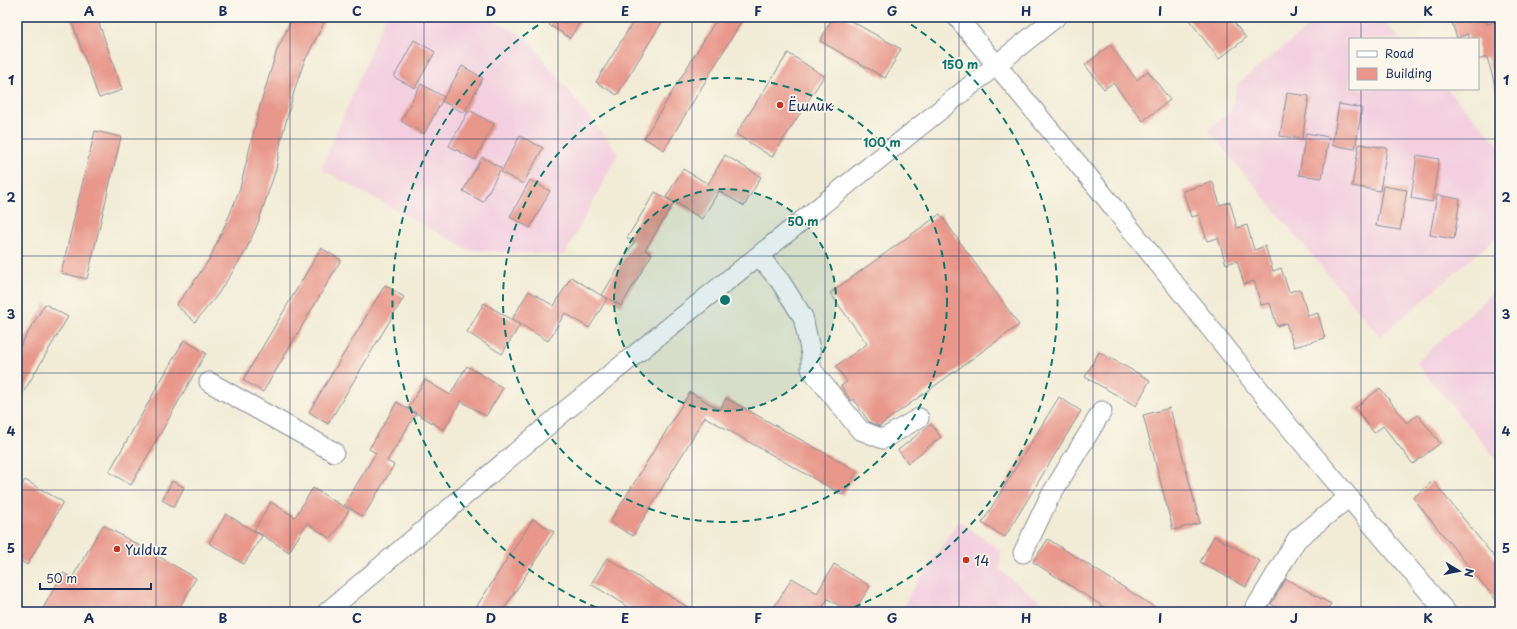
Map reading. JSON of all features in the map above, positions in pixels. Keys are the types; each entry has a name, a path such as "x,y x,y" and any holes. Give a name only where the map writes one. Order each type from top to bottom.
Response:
{"street":[{"path":"957,17 1097,187 1291,429 1446,612"},
{"path":"327,612 566,410 1056,17"},
{"path":"759,256 780,281 803,317 811,354 811,369 860,430 883,439 920,418"},
{"path":"209,382 334,452"},
{"path":"1022,553 1049,498 1102,411"},
{"path":"1253,612 1297,539 1349,497"}],"shaded area":[{"path":"385,17 486,17 526,37 618,153 565,255 470,250 321,169"},
{"path":"1321,17 1380,17 1399,38 1349,38 1349,90 1448,90 1500,146 1500,234 1380,337 1208,130 1231,111 1238,83"},
{"path":"1500,286 1500,463 1416,363"},
{"name":"14","path":"959,521 1001,551 1000,570 1031,595 1059,612 902,612 910,593"}],"building":[{"path":"70,17 97,17 122,90 99,98"},
{"path":"293,17 327,17 304,62 295,88 281,140 276,169 258,223 246,250 232,273 215,298 195,322 176,305 209,260 230,214 240,188 260,106 277,50"},
{"path":"554,17 583,17 570,38 549,25"},
{"path":"636,17 665,17 617,95 596,82"},
{"path":"718,17 733,17 741,22 664,150 644,138"},
{"path":"833,17 844,17 901,49 885,78 820,41"},
{"path":"1187,17 1230,17 1246,38 1219,59"},
{"path":"1450,17 1484,17 1487,24 1496,22 1500,35 1500,91 1497,92 1487,57 1479,60 1479,38 1469,38 1468,34 1457,38"},
{"path":"414,40 435,52 415,88 394,77"},
{"path":"1110,45 1137,80 1148,71 1170,100 1143,121 1113,83 1104,89 1085,65"},
{"name":"Ёшлик","path":"788,53 824,76 772,157 736,134"},
{"path":"462,66 483,78 464,113 442,101"},
{"path":"421,84 444,97 424,134 401,121"},
{"path":"1287,93 1309,96 1302,139 1280,136"},
{"path":"1339,104 1362,108 1355,149 1332,145"},
{"path":"469,110 494,124 475,160 449,146"},
{"path":"95,131 121,137 87,279 61,273"},
{"path":"1306,133 1329,137 1322,178 1299,175"},
{"path":"520,136 543,148 523,184 501,172"},
{"path":"1359,144 1387,148 1380,191 1352,186"},
{"path":"725,155 761,177 744,206 719,191 702,219 666,197 683,169 708,184"},
{"path":"1417,155 1439,159 1432,202 1411,198"},
{"path":"482,157 501,168 483,202 463,191"},
{"path":"530,180 550,191 530,228 510,217"},
{"path":"1213,182 1220,205 1230,202 1237,228 1247,225 1254,250 1265,246 1273,271 1281,268 1289,292 1300,289 1308,316 1318,313 1325,338 1294,347 1286,323 1277,326 1270,303 1261,305 1254,281 1244,284 1237,261 1226,264 1218,238 1207,241 1199,215 1191,217 1183,191"},
{"path":"1383,186 1407,190 1400,230 1376,226"},
{"path":"655,192 674,203 645,250 652,254 621,306 602,295 634,242 627,238"},
{"path":"1437,195 1460,199 1454,239 1430,235"},
{"path":"940,214 1019,325 879,426 869,422 853,399 851,401 841,386 847,382 836,366 867,344 830,293"},
{"path":"321,248 341,260 263,392 243,380"},
{"path":"571,277 607,299 589,328 565,313 548,341 512,319 529,291 554,306"},
{"path":"385,285 404,297 328,424 309,412"},
{"path":"484,303 520,325 502,354 467,332"},
{"path":"45,304 68,317 17,403 17,351"},
{"path":"184,340 206,353 131,485 109,472"},
{"path":"1099,352 1150,380 1136,406 1085,377"},
{"path":"467,366 503,388 486,416 461,401 444,430 408,408 425,380 450,395"},
{"path":"1380,388 1407,423 1418,415 1440,443 1413,464 1383,426 1374,433 1355,408"},
{"path":"690,392 720,410 726,398 857,471 843,495 705,417 633,536 610,522"},
{"path":"1059,397 1081,411 1005,537 982,523"},
{"path":"397,402 416,414 387,461 394,465 363,517 344,505 376,453 369,449"},
{"path":"1170,408 1200,523 1173,530 1143,415"},
{"path":"931,424 941,437 908,463 898,450"},
{"path":"25,480 63,502 27,565 17,559 17,494"},
{"path":"172,481 184,487 174,507 162,500"},
{"path":"1433,481 1500,564 1500,605 1413,498"},
{"path":"313,488 349,510 331,539 307,523 289,552 254,530 271,502 295,517"},
{"path":"226,514 262,536 244,564 209,543"},
{"path":"533,519 554,532 502,612 473,612"},
{"name":"Yulduz","path":"103,525 196,578 177,612 120,612 112,607 110,612 41,612 63,573 72,578"},
{"path":"1214,536 1260,561 1246,587 1200,562"},
{"path":"1048,539 1162,612 1112,612 1033,562"},
{"path":"607,558 696,612 636,612 591,584"},
{"path":"834,564 870,586 854,612 849,612 828,599 820,612 771,612 792,578 817,593"},
{"path":"1286,579 1331,604 1326,612 1285,612 1271,604"}],"place":[{"name":"Ёшлик","path":"780,105"},
{"name":"Yulduz","path":"117,549"},
{"name":"14","path":"966,560"}]}
